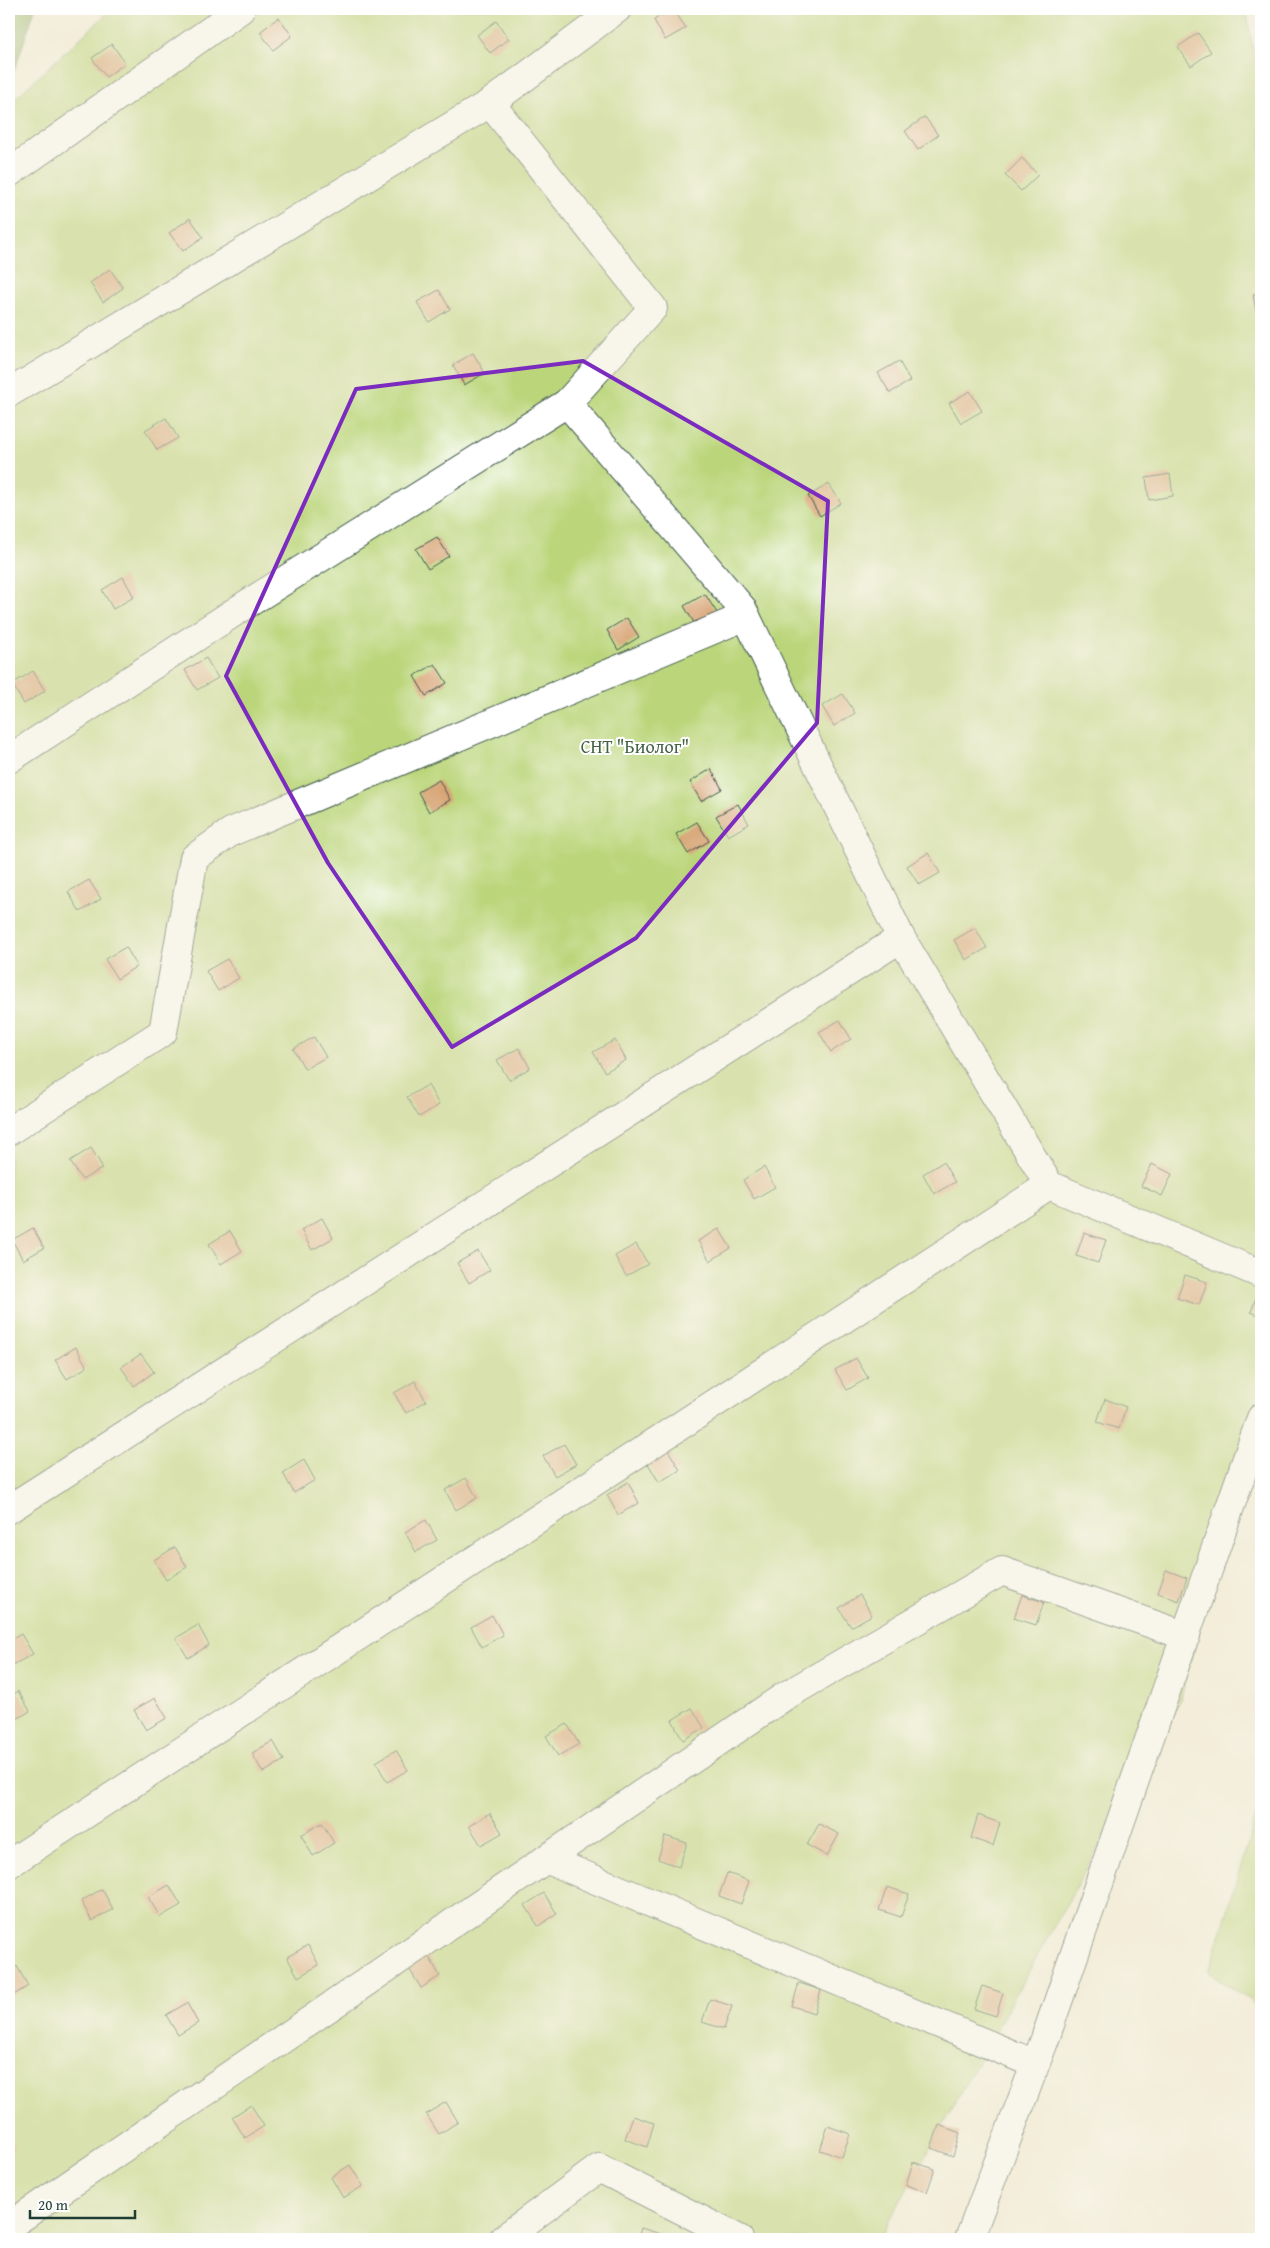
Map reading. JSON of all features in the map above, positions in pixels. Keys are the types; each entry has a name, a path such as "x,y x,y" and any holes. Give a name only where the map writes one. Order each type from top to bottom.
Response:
{"lane":[{"path":"9,173 241,9"},
{"path":"9,393 490,103 617,9"},
{"path":"9,759 247,604 567,403 653,308 490,103"},
{"path":"567,403 742,608 900,938 1050,1185 1261,1274"},
{"path":"9,1131 163,1032 194,858 231,832 746,616"},
{"path":"9,1509 900,938"},
{"path":"9,1864 1050,1185"},
{"path":"969,2239 1035,2064 1261,1418"},
{"path":"9,2226 785,1696 1002,1571 1186,1636"},
{"path":"546,1859 1035,2064"},
{"path":"503,2239 599,2168 739,2239"}],"highlighted area":[{"path":"583,361 828,501 817,723 636,938 452,1047 328,863 226,676 356,389"}],"green space":[{"path":"9,9 35,9 9,86"},
{"name":"СНТ \"Биолог\"","path":"112,9 1246,9 1261,98 1261,1388 1180,1701 879,2239 9,2239 9,104"},
{"path":"1261,1800 1261,2008 1209,1972"}],"building":[{"path":"673,9 686,28 665,40 654,20"},
{"path":"279,17 292,36 273,50 260,32"},
{"path":"496,21 509,39 490,53 477,35"},
{"path":"1198,33 1211,52 1191,66 1178,47"},
{"path":"112,44 125,63 106,77 92,58"},
{"path":"925,117 938,135 918,150 905,131"},
{"path":"1022,158 1038,175 1021,191 1005,175"},
{"path":"190,218 203,237 183,251 169,233"},
{"path":"110,269 123,288 103,302 90,283"},
{"path":"439,290 450,309 429,322 417,302"},
{"path":"1261,293 1261,316 1257,317 1253,294"},
{"path":"473,353 485,373 464,385 453,365"},
{"path":"899,361 910,381 890,393 878,373"},
{"path":"970,391 982,411 961,423 949,403"},
{"path":"166,418 178,438 157,450 145,430"},
{"path":"1170,474 1173,496 1149,500 1146,478"},
{"path":"829,484 841,503 820,516 808,496"},
{"path":"437,537 449,556 428,569 416,549"},
{"path":"123,577 134,597 113,609 102,590"},
{"path":"705,594 717,613 696,626 684,606"},
{"path":"627,618 639,637 618,650 607,630"},
{"path":"206,658 218,678 197,690 185,670"},
{"path":"435,664 447,683 426,696 414,676"},
{"path":"33,671 45,691 24,704 12,684"},
{"path":"843,694 855,713 834,726 822,706"},
{"path":"711,769 722,789 701,801 690,782"},
{"path":"439,780 450,800 429,812 418,792"},
{"path":"738,804 749,824 728,836 716,816"},
{"path":"697,822 709,841 688,854 676,834"},
{"path":"928,853 940,873 919,885 907,866"},
{"path":"89,880 101,899 80,912 68,892"},
{"path":"975,928 987,948 966,960 954,940"},
{"path":"126,947 137,966 117,979 105,959"},
{"path":"227,959 239,978 218,991 206,971"},
{"path":"840,1020 851,1039 831,1052 819,1032"},
{"path":"314,1037 326,1057 305,1069 293,1049"},
{"path":"615,1040 626,1060 605,1072 593,1052"},
{"path":"519,1048 530,1068 509,1080 497,1060"},
{"path":"428,1085 439,1105 419,1117 407,1097"},
{"path":"91,1148 103,1168 82,1180 70,1161"},
{"path":"943,1162 955,1182 934,1194 923,1174"},
{"path":"1152,1164 1172,1174 1162,1196 1141,1186"},
{"path":"764,1167 775,1187 754,1199 743,1180"},
{"path":"322,1218 333,1238 312,1250 301,1230"},
{"path":"33,1228 44,1248 23,1260 12,1240"},
{"path":"719,1229 731,1248 710,1261 698,1241"},
{"path":"230,1231 242,1251 221,1264 209,1244"},
{"path":"1084,1233 1106,1240 1098,1263 1076,1256"},
{"path":"636,1244 648,1264 626,1276 615,1256"},
{"path":"478,1251 490,1270 469,1283 457,1263"},
{"path":"1185,1275 1207,1282 1199,1305 1177,1298"},
{"path":"1259,1289 1261,1290 1261,1316 1251,1312"},
{"path":"76,1347 87,1367 67,1379 55,1360"},
{"path":"141,1354 154,1372 134,1386 121,1367"},
{"path":"856,1358 868,1378 847,1390 835,1370"},
{"path":"415,1381 426,1401 406,1413 394,1393"},
{"path":"1105,1399 1126,1407 1119,1429 1097,1422"},
{"path":"564,1444 576,1464 555,1476 543,1456"},
{"path":"668,1450 680,1470 659,1482 647,1462"},
{"path":"304,1460 315,1480 294,1493 283,1473"},
{"path":"466,1478 477,1498 456,1510 445,1490"},
{"path":"628,1482 639,1503 618,1515 607,1495"},
{"path":"426,1520 437,1540 416,1552 405,1532"},
{"path":"175,1547 187,1567 166,1580 154,1560"},
{"path":"1166,1570 1187,1578 1179,1601 1158,1593"},
{"path":"860,1595 872,1615 851,1627 839,1608"},
{"path":"1022,1595 1044,1602 1036,1625 1014,1618"},
{"path":"492,1615 503,1635 482,1647 471,1627"},
{"path":"198,1625 209,1645 188,1658 176,1638"},
{"path":"21,1634 33,1654 11,1666 9,1662 9,1641"},
{"path":"18,1691 30,1711 9,1724 9,1697"},
{"path":"155,1698 167,1718 146,1730 134,1710"},
{"path":"692,1708 704,1728 683,1740 672,1720"},
{"path":"567,1724 579,1744 558,1756 546,1736"},
{"path":"273,1741 284,1760 263,1773 252,1753"},
{"path":"396,1750 408,1770 387,1782 376,1762"},
{"path":"490,1813 502,1833 481,1845 469,1826"},
{"path":"978,1815 1000,1823 993,1846 971,1838"},
{"path":"322,1823 334,1843 313,1856 301,1835"},
{"path":"819,1824 839,1834 827,1856 807,1845"},
{"path":"665,1836 687,1843 679,1867 658,1859"},
{"path":"727,1873 749,1881 741,1904 719,1896"},
{"path":"169,1885 181,1905 160,1917 148,1897"},
{"path":"887,1887 909,1894 901,1917 879,1910"},
{"path":"102,1889 113,1909 92,1921 81,1901"},
{"path":"544,1893 557,1914 538,1926 525,1905"},
{"path":"308,1945 319,1965 298,1977 287,1957"},
{"path":"428,1955 440,1976 421,1988 408,1967"},
{"path":"17,1966 28,1986 9,1998 9,1971"},
{"path":"799,1983 821,1990 814,2013 792,2006"},
{"path":"982,1986 1003,1993 996,2016 974,2009"},
{"path":"710,1999 732,2006 724,2029 702,2022"},
{"path":"187,2003 198,2023 178,2035 166,2015"},
{"path":"446,2102 458,2122 439,2134 426,2114"},
{"path":"251,2105 264,2126 245,2138 232,2117"},
{"path":"633,2116 654,2123 647,2147 625,2139"},
{"path":"939,2125 960,2133 953,2156 931,2148"},
{"path":"828,2126 850,2134 842,2157 820,2150"},
{"path":"9,2137 15,2148 9,2152"},
{"path":"913,2162 935,2169 927,2192 906,2185"},
{"path":"350,2165 363,2186 343,2198 331,2177"},
{"path":"641,2228 664,2235 662,2239 638,2239"}]}
